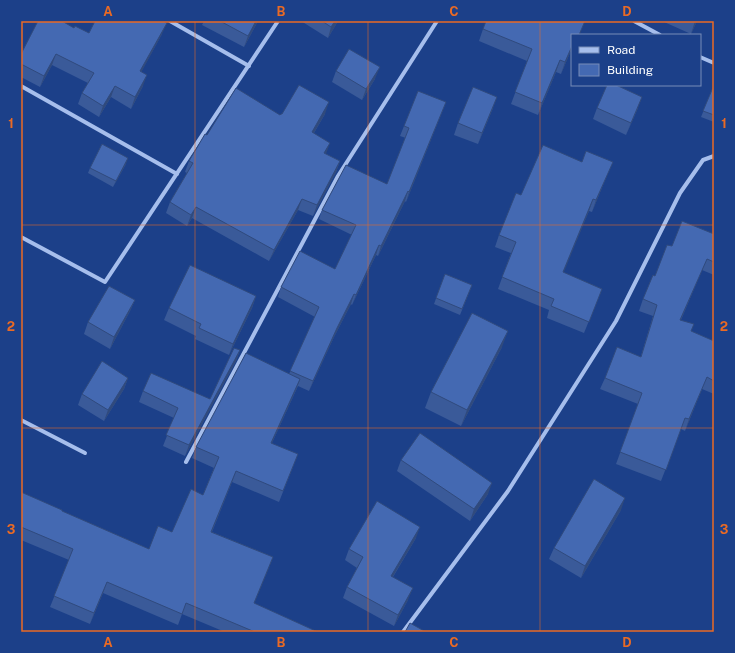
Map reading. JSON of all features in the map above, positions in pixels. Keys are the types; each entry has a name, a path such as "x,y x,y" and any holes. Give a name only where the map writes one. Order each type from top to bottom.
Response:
{"street":[{"path":"170,21 249,66"},
{"path":"21,237 105,282 278,21"},
{"path":"186,462 338,176 437,21"},
{"path":"634,21 658,34"},
{"path":"701,57 714,63"},
{"path":"21,86 177,174"},
{"path":"403,632 508,491 616,321 680,193 703,160 714,156"},
{"path":"21,420 85,453"}],"building":[{"path":"38,21 62,21 74,28 75,26 89,33 95,21 163,21 167,23 140,71 147,75 135,97 115,86 103,106 82,93 94,73 56,54 44,76 21,64 21,54"},
{"path":"220,21 256,21 248,36"},
{"path":"322,21 335,21 331,27"},
{"path":"486,21 585,21 579,34 571,34 571,48 565,62 560,60 542,103 515,92 532,49 483,29"},
{"path":"349,49 380,67 366,89 336,71"},
{"path":"299,85 329,102 312,132 330,143 324,153 340,161 317,205 302,199 274,250 196,207 191,215 170,202 193,163 189,161 236,88 280,115"},
{"path":"714,85 714,115 703,111"},
{"path":"607,86 618,86 642,97 631,123 597,108"},
{"path":"473,87 497,97 482,133 458,123"},
{"path":"418,91 446,102 409,192 408,191 381,246 379,245 356,295 354,294 313,381 290,371 319,307 281,287 300,251 335,269 356,225 322,210 346,165 387,184 409,128 404,126"},
{"path":"102,144 128,158 116,181 90,168"},
{"path":"543,145 582,162 586,151 613,162 596,200 593,199 563,272 602,289 589,322 551,306 554,299 502,277 516,242 499,235 516,193 521,195"},
{"path":"682,221 714,234 714,262 707,259 680,320 694,324 691,331 714,341 714,381 707,377 689,419 685,418 666,470 620,452 642,393 605,378 617,347 641,357 657,305 643,299 653,275 655,276 667,245 672,246"},
{"path":"190,265 256,296 233,344 199,328 201,324 169,308"},
{"path":"445,274 472,285 462,309 436,298"},
{"path":"109,286 135,300 114,337 88,322"},
{"path":"472,313 508,331 467,410 431,392"},
{"path":"234,348 240,350 189,445 166,435 178,408 143,391 151,373 210,399"},
{"path":"246,353 300,379 271,443 298,454 283,491 236,471 211,532 273,557 254,603 318,632 255,632 186,603 182,614 107,582 94,613 54,596 73,549 21,527 21,492 149,549 158,526 172,532 191,489 203,495 219,457 196,447"},
{"path":"102,361 128,378 108,410 82,394"},
{"path":"420,433 492,483 474,509 401,460"},
{"path":"594,479 625,498 585,566 554,548"},
{"path":"377,501 420,527 391,576 413,588 398,615 347,587 363,557 349,549"},
{"path":"410,623 426,632 405,632"}]}
